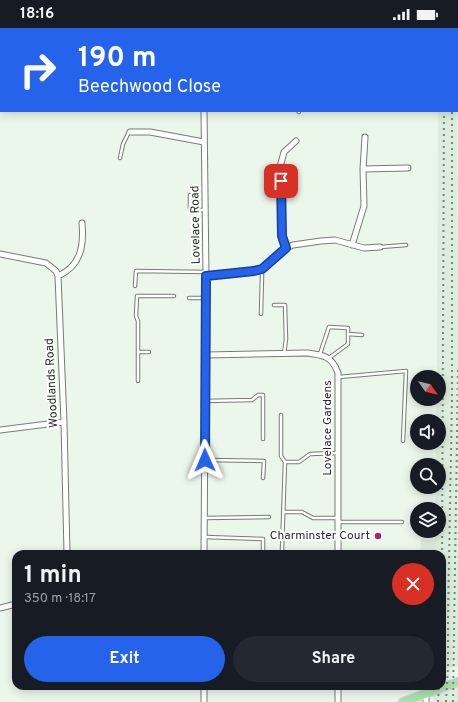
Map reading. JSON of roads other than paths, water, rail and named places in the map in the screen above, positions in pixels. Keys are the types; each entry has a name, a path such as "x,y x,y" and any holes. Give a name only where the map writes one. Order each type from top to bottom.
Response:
{"main road":[{"path":"446,688 458,682"},
{"path":"402,702 426,698 442,690"}],"street":[{"name":"Lovelace Road","path":"204,112 206,210 204,550"},
{"path":"130,132 150,132 204,142"},
{"path":"352,245 364,206 363,169 366,137"},
{"path":"286,248 282,236 280,167 284,152 296,141"},
{"path":"363,169 408,168"},
{"path":"0,254 46,263 56,271 58,276 72,268 79,256 83,237 82,223"},
{"path":"206,274 260,269 286,248 293,245 321,240 335,240 364,248 380,247"},
{"name":"Woodlands Road","path":"58,276 68,550"},
{"path":"206,355 307,353 329,358"},
{"name":"Lovelace Gardens","path":"329,358 336,366 338,373 338,550"},
{"path":"0,430 64,422"},
{"path":"0,608 12,605"},
{"path":"204,690 204,702"},
{"path":"338,690 338,702"}],"lane":[{"path":"120,158 123,144 130,132"},
{"path":"190,195 190,210 206,210"},
{"path":"380,247 406,245"},
{"path":"260,269 262,275 261,314"},
{"path":"135,286 136,270 206,274"},
{"path":"138,381 138,321 136,316 137,296 174,296"},
{"path":"190,298 206,298"},
{"path":"274,305 285,305 286,339 284,354"},
{"path":"320,355 329,327 348,328 348,344 329,358"},
{"path":"348,334 362,335"},
{"path":"138,352 149,352"},
{"path":"338,378 406,371 403,441"},
{"path":"205,401 252,400 258,395 263,395 263,439"},
{"path":"281,415 281,456 285,462 282,550"},
{"path":"285,462 299,462 310,454 339,453"},
{"path":"205,460 264,461 263,478"},
{"path":"283,512 302,512 313,518 402,522"},
{"path":"205,518 269,517"},
{"path":"205,538 263,539 263,550"}],"railway":[{"path":"442,550 444,112"},
{"path":"446,702 448,668 452,398 452,112"},
{"path":"453,702 458,369"},
{"path":"438,702 439,690"}],"place":[{"name":"Charminster Court","path":"378,536"}]}
